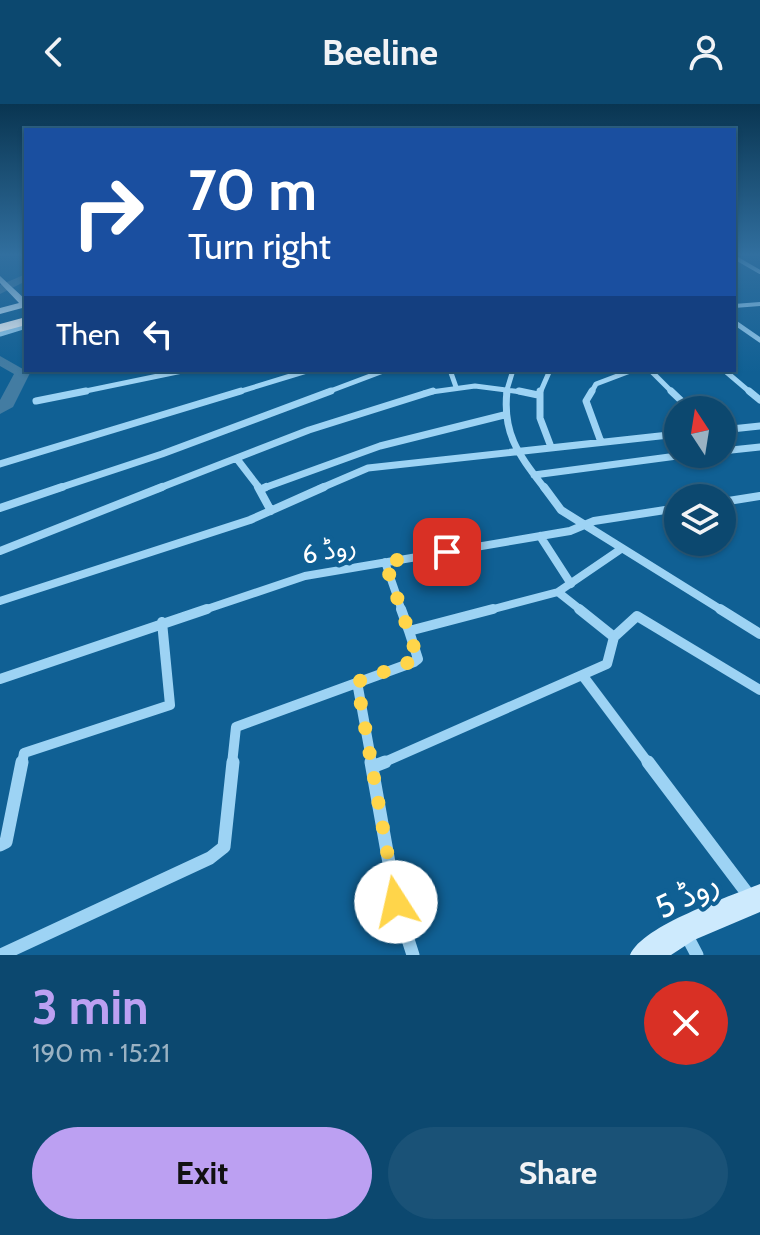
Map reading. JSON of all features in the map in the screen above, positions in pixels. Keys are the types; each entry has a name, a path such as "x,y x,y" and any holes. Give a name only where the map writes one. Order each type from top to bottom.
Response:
{"highway":[{"path":"0,319 24,306"},
{"path":"0,331 24,325"}],"street":[{"path":"0,311 24,306"},
{"path":"736,306 758,306"},
{"path":"736,323 760,340"},
{"path":"0,464 303,372"},
{"path":"0,508 162,454 381,372"},
{"path":"451,372 456,387"},
{"path":"512,372 504,415 517,453 561,510 760,634"},
{"path":"549,372 538,395 541,424 551,447"},
{"path":"601,442 586,401 596,384 628,372"},
{"path":"652,372 677,396"},
{"path":"726,372 760,400"},
{"path":"36,401 167,373"},
{"path":"0,551 314,428 433,391 456,387 507,387 538,395"},
{"path":"260,490 333,460 441,425 504,415"},
{"path":"736,429 760,426"},
{"path":"0,601 271,511 368,468 664,435"},
{"path":"736,450 760,447"},
{"path":"534,475 664,458"},
{"path":"237,459 271,511"},
{"path":"736,500 760,496"},
{"name":"روڈ 6","path":"0,679 305,576 570,531 594,521 664,510"},
{"path":"540,536 571,584"},
{"path":"409,631 558,592 621,549"},
{"path":"1,955 210,858 224,847 236,727 418,659 385,562"},
{"path":"558,592 614,637"},
{"path":"372,767 607,664 614,637 637,616 760,690"},
{"path":"0,845 6,842 24,753 170,705 162,622"},
{"path":"583,676 756,900"},
{"path":"357,682 396,902 413,955"},
{"name":"روڈ 5","path":"645,955 684,930 756,900"},
{"path":"684,930 697,955"}],"waterway":[{"path":"0,360 22,373 7,403 0,409"}],"route":[{"path":"396,902 357,682 418,659 385,562 447,552"}]}
